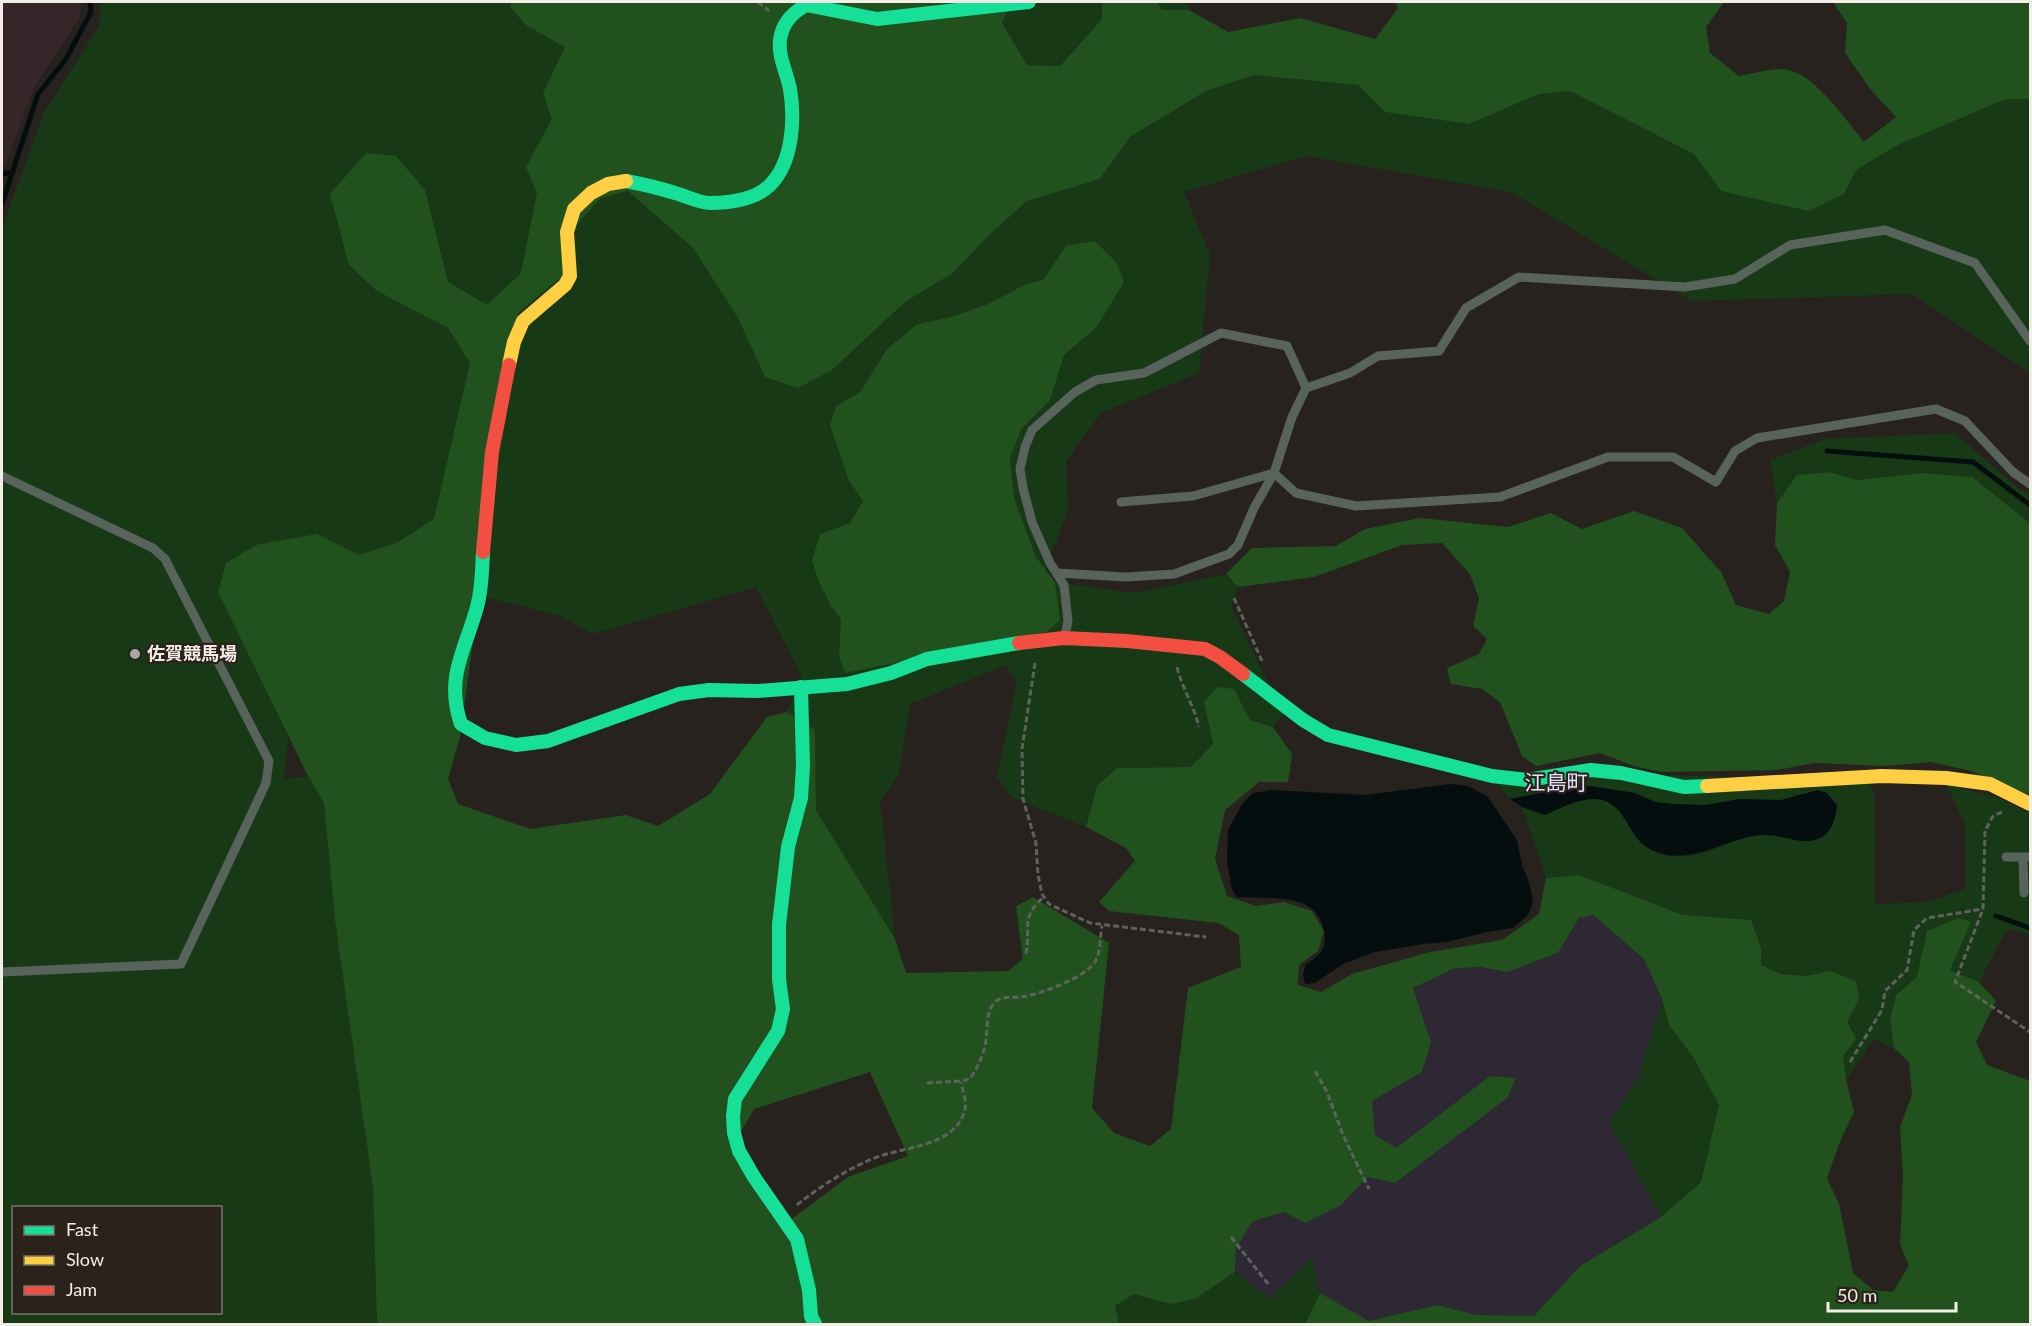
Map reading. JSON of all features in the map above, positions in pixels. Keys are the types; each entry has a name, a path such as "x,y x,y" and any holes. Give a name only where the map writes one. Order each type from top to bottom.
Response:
{"street":[{"path":"1029,2 877,19 806,5 787,20 780,38 780,50 790,89 793,117 786,160 770,185 748,198 730,202 707,202 623,180 608,184 591,193 574,209 567,232 570,276 565,285 523,321 514,342 492,453 485,512 481,586 477,607 460,654 454,687 456,709 461,724 485,738 516,745 548,741 679,694 709,690 758,691 847,684 891,673 927,659 1038,641 1065,638 1127,641 1205,649 1220,657 1303,720 1328,735 1492,776 1527,780 1591,770 1621,772 1684,787 1882,776 1936,777 1986,783 2031,804"},
{"path":"801,687 803,766 801,798 788,848 779,925 779,980 783,1009 778,1030 735,1099 733,1116 734,1133 739,1151 754,1177 798,1239 809,1290 811,1316 815,1324"}],"lane":[{"path":"1057,573 1126,578 1174,574 1229,554 1238,545 1254,508 1274,472 1292,417 1306,388 1350,373 1378,356 1439,351 1466,308 1519,277 1685,287 1735,279 1790,245 1885,230 1975,263 2031,341"},
{"path":"1065,638 1068,621 1064,585 1050,563 1032,522 1023,488 1020,469 1032,430 1075,392 1096,380 1144,373 1221,333 1287,346 1306,388"},
{"path":"1274,472 1296,493 1356,506 1500,497 1608,457 1673,457 1716,482 1735,451 1757,438 1936,409 1965,421 2013,472 2031,484"},
{"path":"1121,502 1193,496 1274,472"},
{"path":"2,476 153,548 165,559 269,761 266,783 181,963 2,972"},
{"path":"2006,858 2027,857 2024,893"}],"path":[{"path":"1234,598 1264,667"},
{"path":"1038,641 1022,749 1023,799 1036,843 1042,894 1050,904 1090,923 1206,937"},
{"path":"1174,646 1180,680 1195,711 1199,727"},
{"path":"2004,812 1993,816 1985,831 1983,909 1954,982 2031,1032"},
{"path":"1026,954 1028,917 1034,906 1044,897"},
{"path":"1850,1062 1882,1010 1885,991 1907,970 1914,930 1928,918 1983,909"},
{"path":"927,1083 961,1082 970,1079 980,1062 986,1044 992,1005 997,1000 1006,997 1021,997 1046,990 1081,973 1095,962 1102,926"},
{"path":"1315,1071 1327,1092 1343,1135 1369,1189"},
{"path":"782,1218 807,1197 846,1172 871,1159 929,1142 956,1127 966,1108 961,1082"},
{"path":"1231,1237 1269,1285"}],"shaded area":[{"path":"2,2 81,2 80,17 34,88 2,174"},
{"path":"1450,784 1468,786 1487,796 1517,840 1533,902 1528,915 1513,928 1447,942 1375,952 1343,964 1315,983 1305,984 1303,975 1306,964 1318,955 1325,942 1320,918 1302,903 1276,898 1237,897 1232,890 1227,862 1228,830 1242,804 1253,793 1271,790 1366,795"},
{"path":"1590,786 1635,793 1655,802 1706,805 1739,799 1781,800 1818,790 1827,793 1837,805 1830,829 1823,837 1812,841 1764,835 1677,856 1662,854 1641,843 1616,808 1602,800 1580,801 1545,815 1522,807 1510,799 1565,788"},
{"path":"1593,915 1644,959 1662,999 1638,1078 1609,1122 1661,1217 1580,1266 1534,1316 1477,1315 1437,1305 1369,1321 1320,1293 1312,1257 1270,1299 1235,1272 1236,1248 1253,1221 1284,1212 1341,1205 1368,1177 1490,1076 1396,1148 1375,1135 1372,1101 1422,1072 1431,1043 1413,988 1455,968 1481,967 1507,972 1558,953 1579,918"}],"green space":[{"path":"101,2 647,2 563,240 601,198 628,191 693,248 738,318 765,376 832,370 905,302 953,273 989,235 1027,201 1100,179 1130,137 1206,91 1254,75 1358,85 1385,112 1469,124 1539,94 1570,91 1694,154 1721,191 1844,195 1856,170 1900,144 2006,99 2030,99 2030,373 1912,294 1692,301 1511,192 1306,156 1184,192 1210,255 1199,373 1101,413 1066,461 1068,510 1045,571 1036,557 1014,498 1010,457 1022,428 1050,399 1064,355 1096,328 1066,246 1043,280 1026,284 988,304 951,317 917,324 887,349 860,392 836,406 831,425 849,481 863,501 850,523 820,534 819,582 831,606 841,619 839,656 1060,620 1055,582 1135,593 1226,574 1238,587 1231,606 1283,714 1273,727 1250,720 1234,689 1204,702 1213,744 1191,767 1117,768 1097,786 1086,827 1011,797 997,776 1017,683 1006,665 910,704 899,775 880,801 895,939 816,810 815,731 786,712 802,677 756,587 593,634 557,615 472,594 434,519 396,543 359,555 248,574 288,736 284,779 308,776 324,803 335,920 373,1187 377,1324 2,1324 2,227 44,113 99,26"},
{"path":"512,2 1011,2 1002,23 1027,65 1060,66 1102,19 1102,2 1157,2 1162,10 1189,10 1228,32 1300,18 1375,39 1398,8 1395,2 1724,2 1706,27 1710,53 1739,76 1781,69 1793,71 1805,77 1838,109 1864,142 1896,117 1871,90 1845,53 1847,23 1833,2 2030,2 2030,99 2006,99 1900,144 1856,170 1844,194 1809,211 1721,191 1694,154 1570,91 1539,94 1469,124 1385,112 1358,85 1254,75 1206,91 1130,137 1100,179 1027,201 989,235 953,273 905,302 832,370 798,388 765,377 738,318 693,248 628,191 601,198 563,240 566,273 518,313 460,737 448,779 458,804 530,829 626,815 658,826 710,794 767,717 786,712 815,730 816,810 895,939 906,973 1008,971 1023,959 1016,906 1033,897 1109,943 1092,1108 1114,1133 1150,1146 1171,1129 1188,988 1241,967 1239,935 1218,923 1109,911 1099,902 1135,861 1126,848 1086,827 1097,786 1117,768 1191,767 1213,744 1204,702 1217,687 1234,689 1250,720 1273,727 1292,754 1288,782 1259,782 1225,810 1215,859 1227,896 1256,906 1284,902 1312,911 1324,931 1318,951 1299,965 1298,985 1321,992 1352,974 1430,952 1502,940 1539,914 1546,878 1579,875 1683,915 1751,920 1761,948 1761,965 1782,974 1805,976 1830,971 1856,981 1859,1000 1847,1022 1856,1039 1843,1056 1854,1112 1841,1139 1827,1178 1839,1204 1853,1273 1873,1290 1893,1292 1909,1265 1900,1245 1903,1177 1900,1127 1912,1095 1909,1062 1894,1048 1890,1020 1896,995 1917,977 1927,931 1959,918 1971,922 1950,970 1979,982 1996,1001 1976,1042 1987,1065 2030,1081 2030,1324 1305,1324 1320,1293 1369,1321 1437,1305 1477,1315 1534,1316 1580,1266 1661,1217 1701,1182 1719,1105 1693,1057 1669,1025 1662,999 1644,959 1593,915 1579,918 1558,953 1507,972 1481,967 1455,968 1413,988 1431,1042 1422,1072 1372,1101 1375,1135 1396,1148 1490,1076 1516,1078 1507,1098 1395,1183 1368,1177 1341,1205 1305,1223 1284,1212 1253,1221 1236,1248 1235,1272 1195,1299 1171,1304 1134,1294 1115,1306 1119,1324 377,1324 373,1187 335,920 324,803 308,776 218,592 226,563 256,545 317,534 359,555 396,543 434,519 470,363 448,328 377,291 349,265 330,194 366,153 396,156 425,190 448,282 487,305 521,273 537,193 526,167 552,119 543,93 565,47 526,25 510,7","holes":["870,1072 908,1156 848,1177 781,1227 731,1149 754,1109"]},
{"path":"1011,2 1102,2 1102,19 1060,66 1027,65 1002,23"},
{"path":"1157,2 1187,2 1189,10 1162,10"},
{"path":"1095,241 1116,262 1124,282 1096,328 1064,355 1050,400 1022,428 1010,457 1014,498 1036,557 1055,582 1060,620 1046,632 845,673 839,656 841,619 831,606 819,582 812,561 820,534 850,523 863,501 849,481 830,425 836,406 860,392 887,349 917,324 951,317 988,304 1026,284 1043,280 1066,246"},
{"path":"1955,433 2019,489 2030,492 2030,523 1972,477 1922,473 1857,480 1829,472 1797,475 1777,503 1770,460 1825,439"},
{"path":"1829,472 1857,480 1922,473 1972,477 2030,523 2030,795 1971,771 1931,762 1884,766 1815,763 1777,770 1663,772 1637,767 1600,753 1536,766 1522,756 1500,702 1482,689 1451,684 1447,668 1479,654 1487,639 1473,626 1479,598 1470,574 1442,543 1402,545 1314,577 1238,587 1226,574 1252,548 1336,546 1365,529 1420,518 1508,527 1551,513 1582,529 1634,511 1682,528 1721,572 1736,605 1769,614 1784,601 1790,572 1775,545 1777,503 1797,475"},
{"path":"1595,773 1867,781 1874,791 1875,904 1929,902 1966,888 1965,824 1946,784 1996,797 2030,813 2030,935 2007,929 1979,982 1950,970 1917,977 1896,995 1890,1020 1894,1048 1873,1039 1846,1080 1843,1056 1847,1022 1859,1000 1830,971 1803,975 1779,972 1761,965 1761,948 1715,919 1683,915 1579,875 1546,878 1522,807 1545,815 1580,801 1607,800 1614,805 1639,837 1672,852 1691,855 1758,835 1802,840 1804,793 1781,800 1739,799 1706,805 1655,802 1634,793 1590,786 1565,788 1510,799 1498,785"},
{"path":"1662,999 1669,1025 1693,1057 1719,1105 1701,1182 1661,1217 1609,1122 1638,1078"},
{"path":"1312,1257 1320,1293 1305,1324 1119,1324 1115,1306 1134,1294 1171,1304 1195,1299 1235,1272 1270,1299"}],"waterway":[{"path":"2,204 38,94 66,59 91,12 90,2"},
{"path":"2,174 13,172"},
{"path":"1827,451 1973,462 2030,505"},
{"path":"1996,916 2030,928"}],"traffic: fast":[{"path":"626,181 706,203 734,201 750,197 770,185 784,165 792,126 790,89 780,53 781,34 788,19 806,5 877,19 1029,2"},
{"path":"483,552 479,600 458,664 455,692 457,707 461,724 485,738 516,745 548,741 679,694 709,690 758,691 847,684 891,673 927,659 1019,643"},
{"path":"1243,674 1303,720 1328,735 1492,776 1527,780 1591,770 1621,773 1684,787 1707,786"},
{"path":"801,687 803,766 801,798 788,847 779,925 779,979 783,1009 778,1031 735,1099 733,1116 734,1133 739,1151 797,1239 809,1290 811,1316 815,1324"}],"traffic: slow":[{"path":"509,365 514,342 523,321 565,285 570,276 567,232 574,209 591,193 608,184 626,181"},
{"path":"1707,786 1882,776 1946,778 1990,784 2030,804"}],"traffic: jam":[{"path":"483,552 492,452 509,365"},
{"path":"1019,643 1064,638 1127,641 1205,649 1243,674"}],"place":[{"name":"佐賀競馬場","path":"135,654"}],"district":[{"name":"江島町","path":"1556,783"}]}
